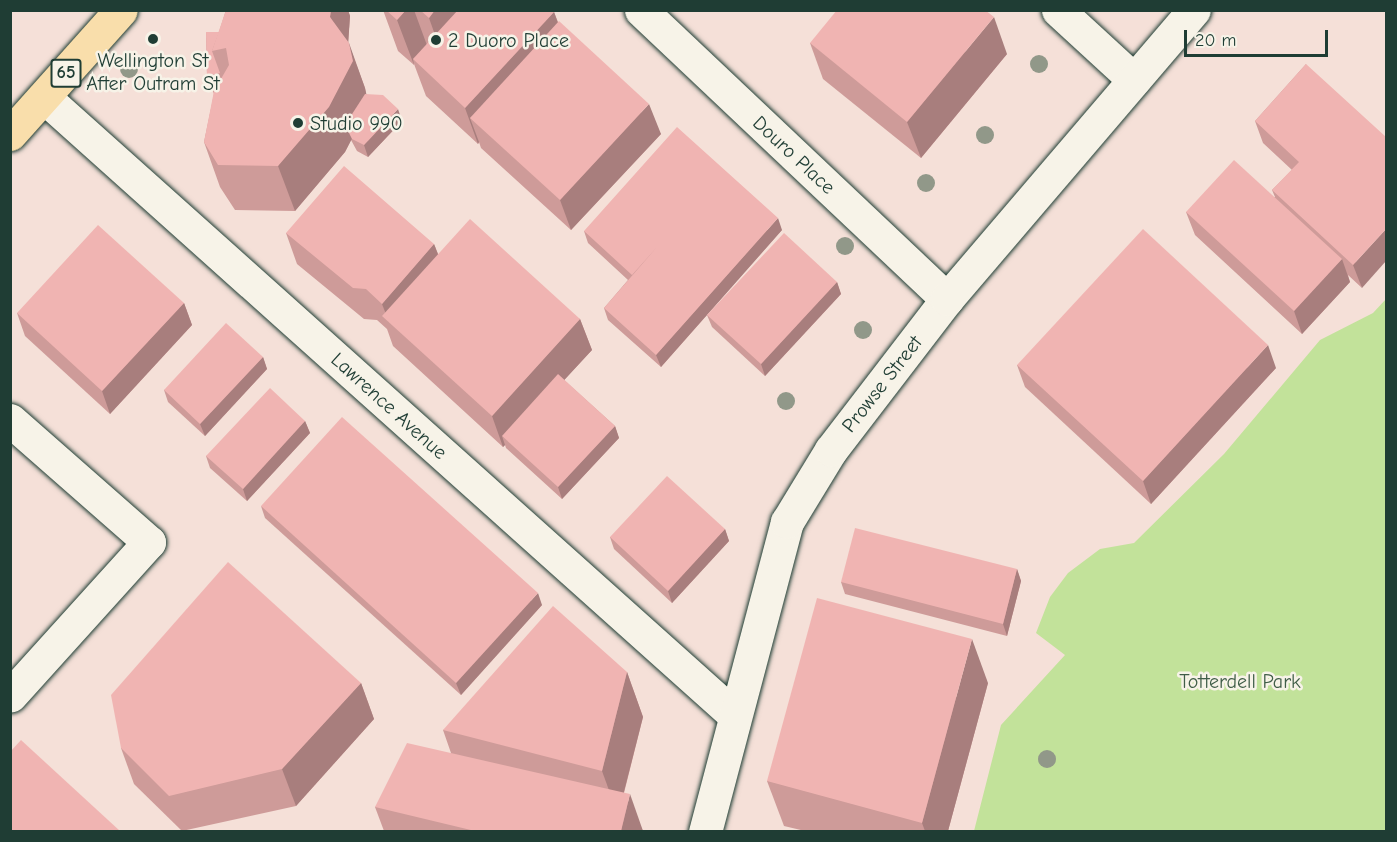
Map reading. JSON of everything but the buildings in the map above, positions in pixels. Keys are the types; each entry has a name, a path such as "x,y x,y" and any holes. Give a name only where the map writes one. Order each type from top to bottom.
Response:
{"main road":[{"name":"65","path":"10,135 121,10"}],"street":[{"name":"Douro Place","path":"641,10 947,299"},
{"path":"1058,10 1134,80"},
{"name":"Prowse Street","path":"705,831 733,714 787,522 831,450 947,299 1194,10"},
{"name":"Lawrence Avenue","path":"45,97 733,714"},
{"path":"10,420 149,542 10,696"}],"green space":[{"name":"Totterdell Park","path":"1386,299 1386,831 974,831 1001,725 1065,655 1036,633 1050,597 1068,573 1100,549 1134,543 1224,454 1320,340 1373,313"}],"place":[{"name":"Wellington St After Outram St","path":"153,39"},
{"name":"2 Duoro Place","path":"436,40"},
{"name":"Studio 990","path":"298,123"}]}
